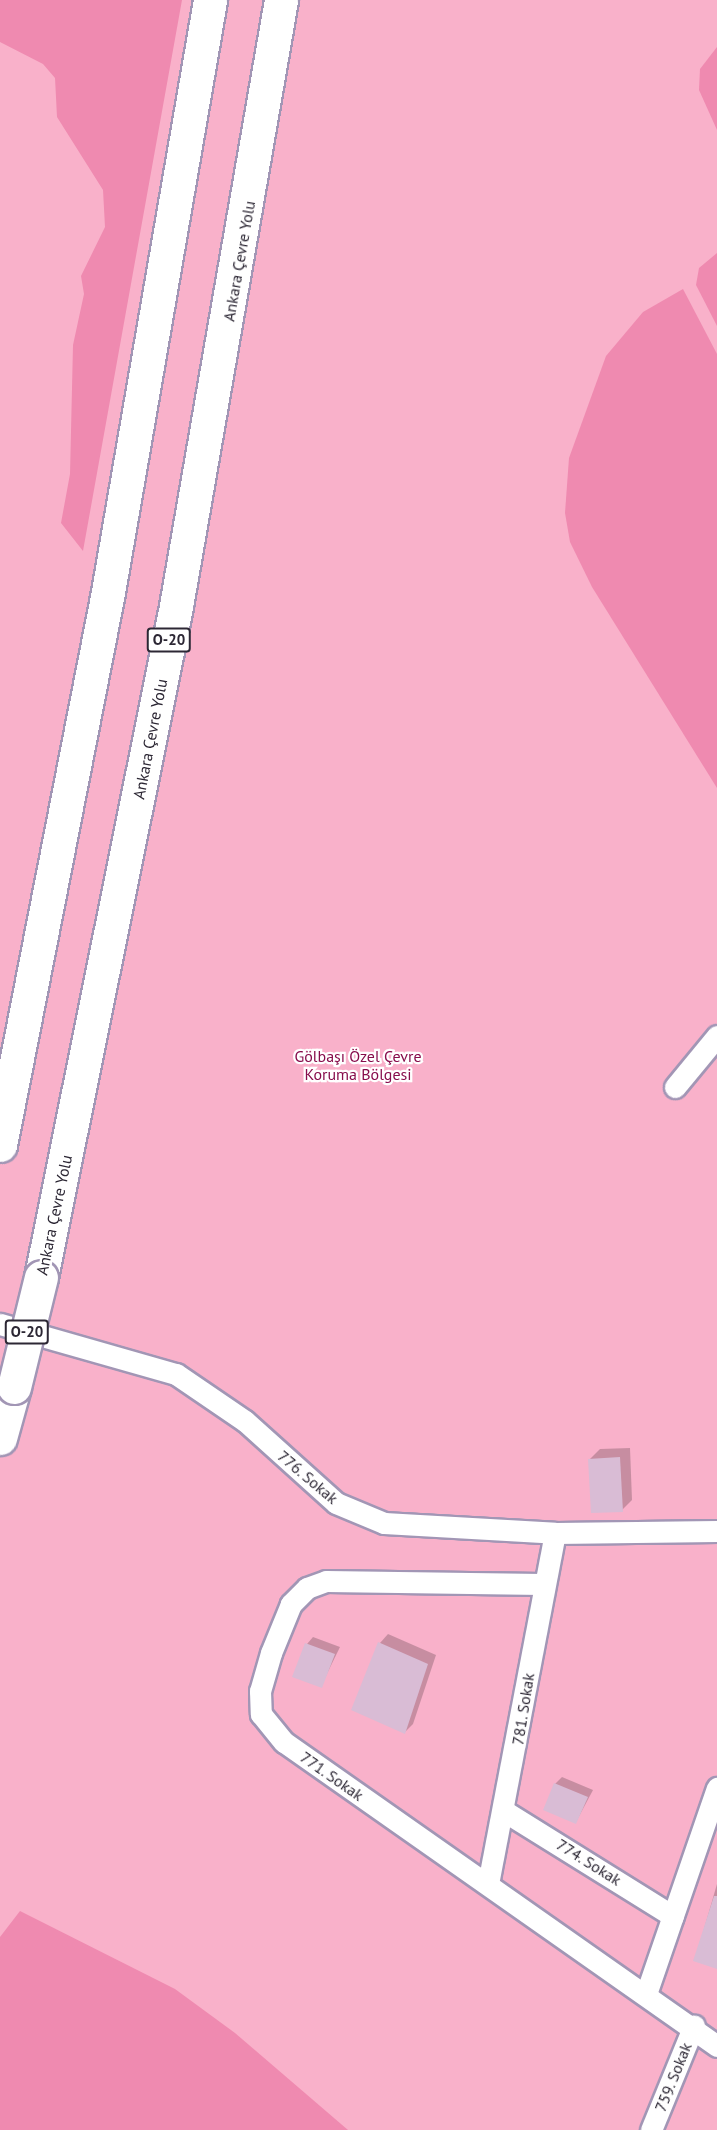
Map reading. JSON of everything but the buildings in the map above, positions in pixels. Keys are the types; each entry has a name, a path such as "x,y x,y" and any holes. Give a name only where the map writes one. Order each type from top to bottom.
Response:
{"highway":[{"path":"0,1145 108,592 210,0"},
{"name":"Ankara Çevre Yolu","path":"0,1437 41,1277 176,606 281,0"}],"street":[{"path":"675,1087 717,1036"},
{"name":"776. Sokak","path":"0,1324 176,1374 245,1421 336,1503 384,1523 555,1533 717,1531"},
{"name":"781. Sokak","path":"488,1884 504,1811 542,1584 555,1533"},
{"name":"771. Sokak","path":"542,1584 318,1583 291,1604 260,1691 261,1714 272,1733 646,1994 694,2025 717,2046"},
{"path":"646,1994 717,1788"},
{"name":"774. Sokak","path":"504,1811 673,1916"},
{"name":"759. Sokak","path":"651,2130 694,2025"}],"green space":[{"name":"Gölbaşı Özel Çevre Koruma Bölgesi","path":"0,0 717,0 717,2130 0,2130"}],"shaded area":[{"path":"0,0 182,0 83,551 61,523 70,474 73,345 84,294 81,276 105,227 103,190 57,117 55,78 43,64 0,42"},
{"path":"717,47 717,130 699,90 700,69"},
{"path":"717,253 717,326 696,285 699,268"},
{"path":"683,289 717,354 717,788 592,587 570,542 565,513 569,458 606,356 643,312"},
{"path":"20,1911 175,1989 235,2033 348,2130 0,2130 0,1937"}]}
